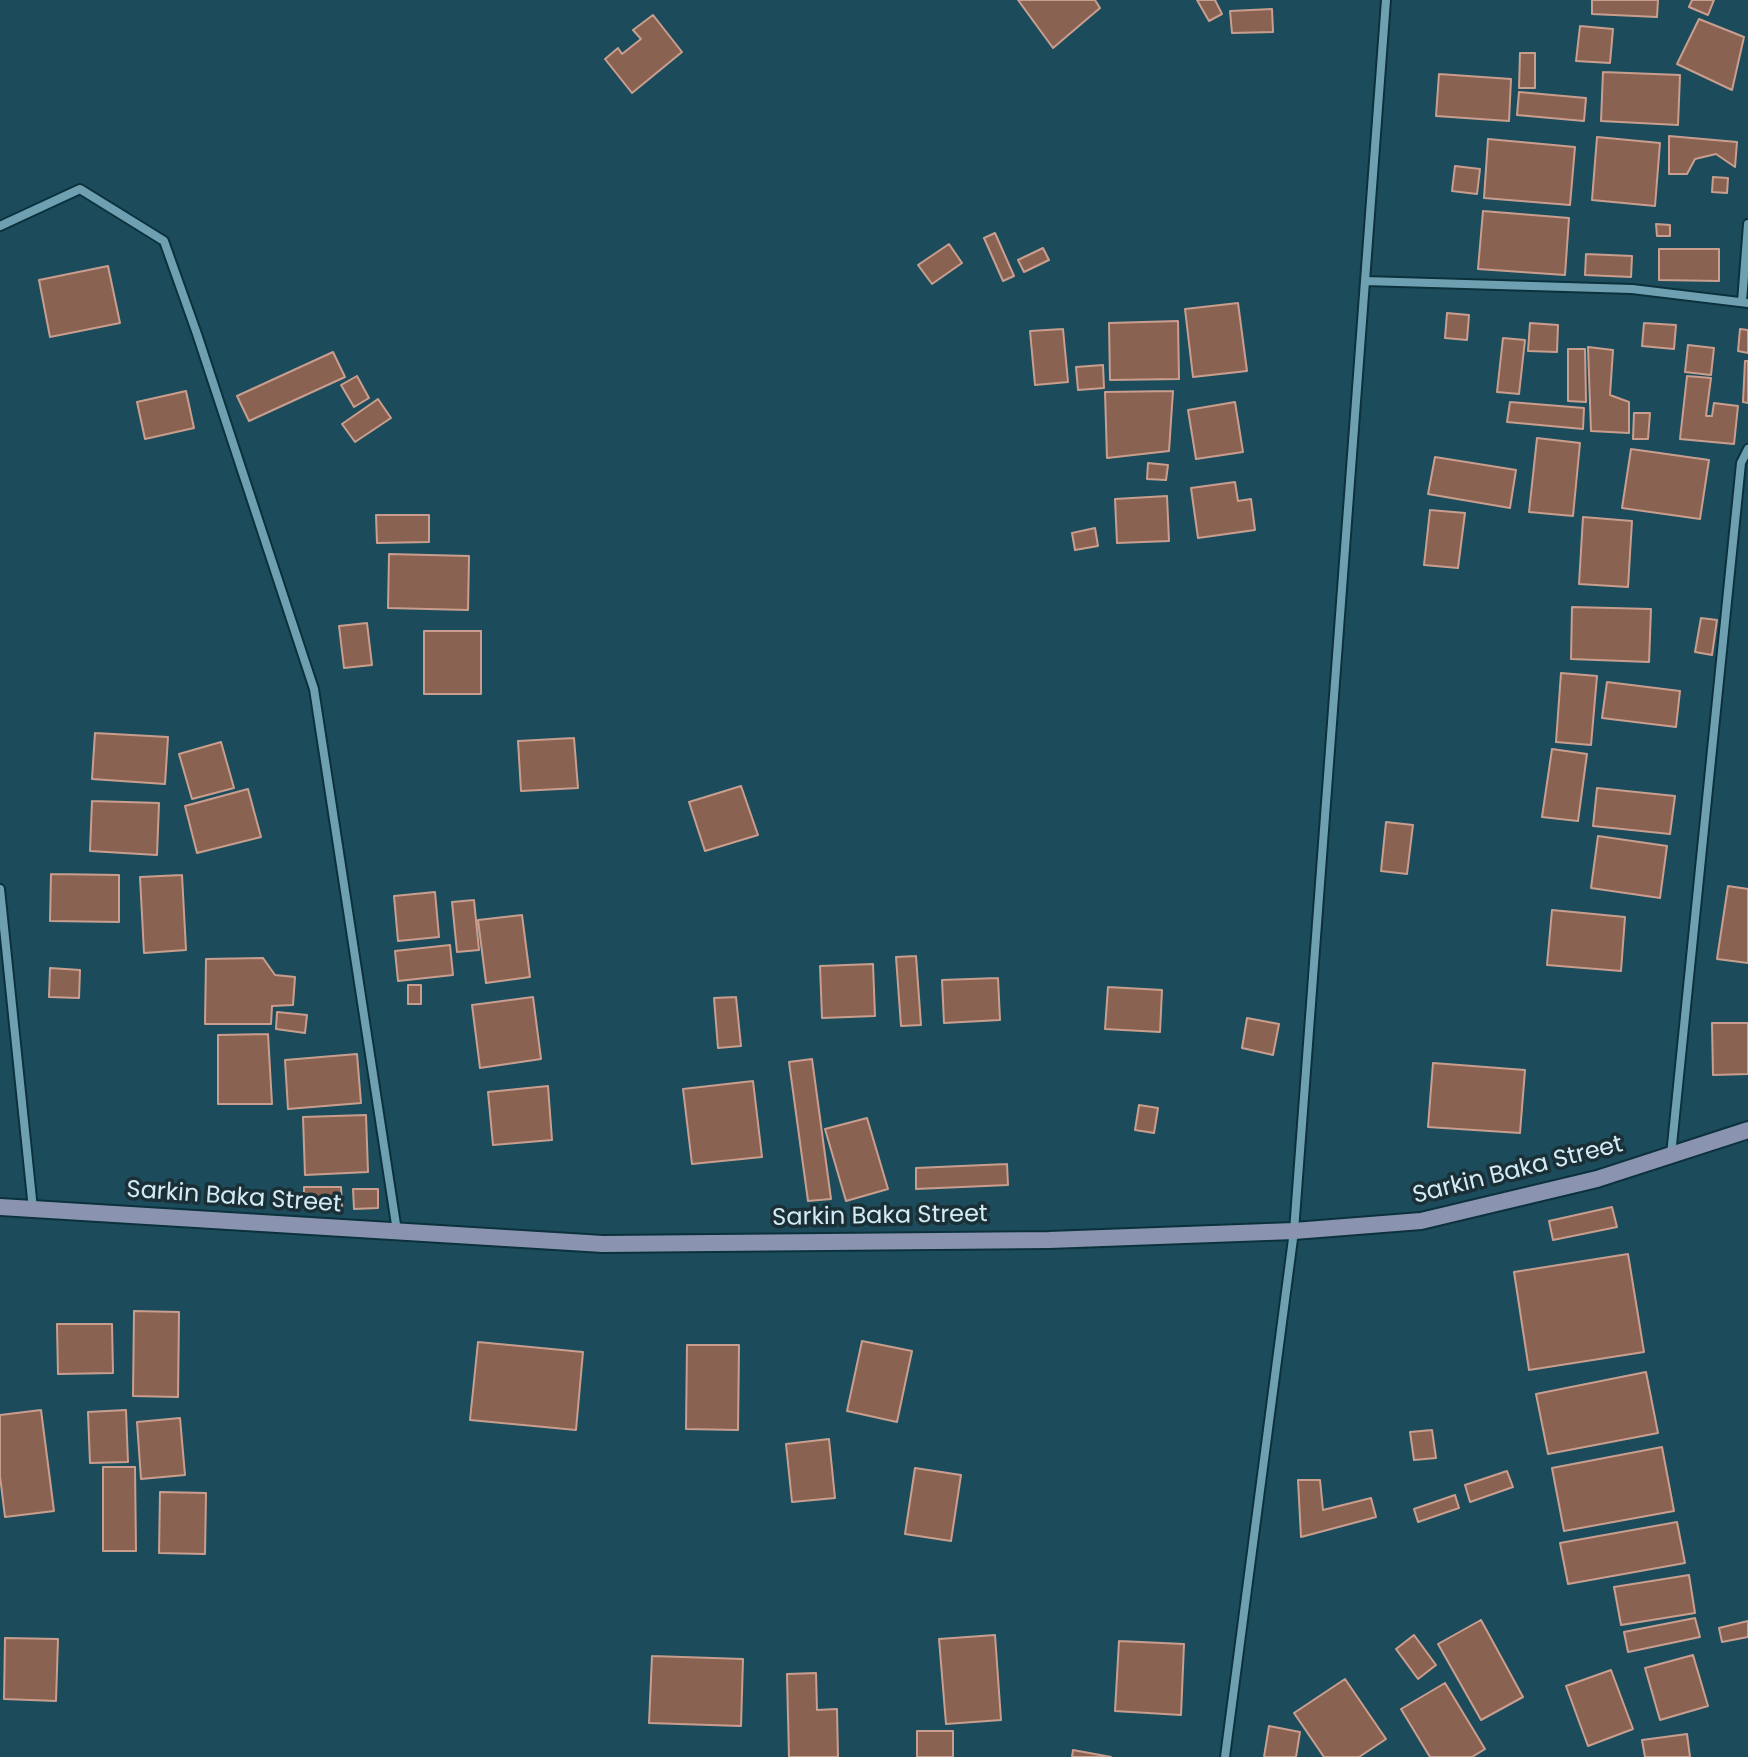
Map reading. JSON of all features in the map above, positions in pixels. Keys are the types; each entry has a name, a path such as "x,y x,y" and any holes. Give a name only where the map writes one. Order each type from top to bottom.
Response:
{"street":[{"path":"1225,1757 1294,1231 1386,0"},
{"path":"0,226 80,189 164,241 314,689 397,1232"},
{"path":"1365,281 1632,289 1745,303 1748,224"},
{"path":"1670,1155 1741,463 1748,449"},
{"path":"0,889 33,1209"},
{"name":"Sarkin Baka Street","path":"0,1207 603,1244 1049,1240 1294,1231 1421,1221 1597,1179 1748,1130"}],"building":[{"path":"1018,0 1095,0 1100,8 1053,48"},
{"path":"1197,0 1215,0 1222,14 1209,21"},
{"path":"1592,0 1658,0 1657,17 1592,14"},
{"path":"1692,0 1714,0 1708,15 1689,7"},
{"path":"1272,9 1273,32 1232,33 1230,11"},
{"path":"653,15 682,52 632,93 605,59 618,48 622,54 641,39 633,30"},
{"path":"1699,19 1744,37 1732,90 1677,64"},
{"path":"1580,26 1613,29 1610,63 1576,61"},
{"path":"1520,53 1535,53 1535,88 1519,88"},
{"path":"1603,72 1680,75 1678,125 1601,121"},
{"path":"1439,74 1511,79 1509,121 1436,116"},
{"path":"1519,92 1586,98 1584,121 1517,115"},
{"path":"1669,136 1737,142 1735,167 1716,154 1695,159 1687,174 1669,174"},
{"path":"1597,137 1660,143 1655,206 1592,200"},
{"path":"1488,139 1575,147 1570,205 1484,198"},
{"path":"1455,166 1480,169 1477,194 1452,191"},
{"path":"1713,177 1728,178 1727,193 1712,192"},
{"path":"1483,211 1569,218 1565,275 1478,269"},
{"path":"1656,224 1670,225 1670,236 1657,236"},
{"path":"995,233 1014,276 1003,281 984,238"},
{"path":"949,244 962,263 932,284 918,265"},
{"path":"1043,248 1049,260 1024,272 1018,260"},
{"path":"1659,249 1719,249 1719,281 1659,280"},
{"path":"1586,254 1632,256 1631,277 1585,275"},
{"path":"108,266 120,323 50,337 39,280"},
{"path":"1238,303 1247,371 1193,377 1185,309"},
{"path":"1447,313 1469,315 1467,340 1445,338"},
{"path":"1178,321 1179,379 1110,380 1109,323"},
{"path":"1530,323 1558,325 1557,352 1528,351"},
{"path":"1644,323 1676,325 1674,349 1642,346"},
{"path":"1063,329 1068,382 1035,385 1030,331"},
{"path":"1740,329 1748,330 1748,353 1738,351"},
{"path":"1503,338 1525,340 1519,394 1497,392"},
{"path":"1688,345 1714,348 1711,375 1685,372"},
{"path":"1588,347 1613,350 1610,395 1629,402 1629,433 1591,431"},
{"path":"1568,349 1585,349 1586,402 1568,401"},
{"path":"333,352 345,377 249,421 237,396"},
{"path":"1745,361 1748,361 1748,403 1743,402"},
{"path":"1103,365 1104,388 1078,390 1076,367"},
{"path":"357,376 369,398 354,407 341,385"},
{"path":"1687,376 1711,378 1706,416 1712,416 1714,403 1738,406 1734,444 1680,439"},
{"path":"186,391 194,428 145,439 137,402"},
{"path":"1173,391 1169,451 1107,458 1105,392"},
{"path":"378,399 391,418 355,442 342,424"},
{"path":"1235,402 1243,452 1196,459 1188,410"},
{"path":"1510,402 1584,408 1583,429 1507,422"},
{"path":"1634,413 1650,413 1648,439 1633,439"},
{"path":"1537,438 1580,443 1573,516 1529,512"},
{"path":"1631,449 1709,460 1700,519 1622,508"},
{"path":"1435,457 1516,470 1510,508 1428,494"},
{"path":"1148,463 1168,465 1166,480 1147,479"},
{"path":"1235,482 1238,501 1251,499 1255,530 1198,538 1191,488"},
{"path":"1167,496 1169,541 1117,543 1115,499"},
{"path":"1430,510 1465,513 1458,568 1424,565"},
{"path":"376,515 429,515 429,542 377,543"},
{"path":"1583,517 1632,521 1628,587 1579,584"},
{"path":"1095,528 1098,546 1075,550 1072,533"},
{"path":"389,554 469,556 468,610 388,608"},
{"path":"1572,607 1651,609 1649,662 1571,659"},
{"path":"1701,618 1717,620 1712,655 1695,652"},
{"path":"367,623 372,665 344,668 339,626"},
{"path":"424,631 481,631 481,694 424,694"},
{"path":"1561,673 1597,676 1591,745 1556,742"},
{"path":"1607,682 1680,691 1676,727 1602,718"},
{"path":"95,733 168,737 165,784 92,779"},
{"path":"574,738 578,788 521,791 518,741"},
{"path":"221,742 234,788 192,799 179,754"},
{"path":"1552,749 1587,754 1578,821 1542,817"},
{"path":"741,786 758,835 705,851 689,802"},
{"path":"1597,788 1675,796 1670,834 1593,826"},
{"path":"248,789 261,837 197,853 185,806"},
{"path":"92,801 159,803 157,855 90,851"},
{"path":"1386,822 1413,825 1407,874 1381,871"},
{"path":"1598,836 1667,846 1660,898 1591,888"},
{"path":"51,874 119,875 119,922 50,921"},
{"path":"182,875 186,950 144,953 140,877"},
{"path":"1728,886 1748,889 1748,963 1717,959"},
{"path":"435,892 439,937 398,941 394,896"},
{"path":"474,900 479,950 457,952 452,902"},
{"path":"1552,910 1625,917 1621,971 1547,965"},
{"path":"522,915 530,977 486,983 478,920"},
{"path":"450,945 453,975 398,981 395,951"},
{"path":"916,956 921,1025 901,1026 896,957"},
{"path":"263,958 275,975 295,977 293,1005 272,1006 271,1024 205,1024 206,959"},
{"path":"873,964 875,1016 822,1018 820,966"},
{"path":"50,968 80,970 79,998 49,997"},
{"path":"998,978 1000,1020 944,1023 942,980"},
{"path":"408,985 421,985 421,1004 408,1004"},
{"path":"1108,987 1162,990 1160,1032 1105,1029"},
{"path":"533,997 541,1059 480,1068 472,1005"},
{"path":"736,997 741,1046 718,1048 714,998"},
{"path":"277,1012 307,1015 305,1033 276,1029"},
{"path":"1247,1018 1279,1024 1273,1055 1242,1048"},
{"path":"1712,1023 1748,1023 1748,1074 1713,1075"},
{"path":"268,1034 272,1104 218,1104 218,1035"},
{"path":"357,1054 361,1103 288,1109 285,1060"},
{"path":"812,1059 831,1199 808,1201 789,1062"},
{"path":"1433,1063 1525,1070 1520,1133 1428,1127"},
{"path":"753,1081 762,1157 692,1164 683,1089"},
{"path":"548,1086 552,1140 493,1145 488,1092"},
{"path":"1139,1105 1158,1108 1154,1133 1135,1130"},
{"path":"366,1115 368,1172 305,1175 303,1117"},
{"path":"867,1118 888,1189 846,1201 825,1129"},
{"path":"1007,1164 1008,1185 916,1189 916,1168"},
{"path":"304,1187 341,1187 342,1208 304,1209"},
{"path":"353,1189 378,1189 378,1208 354,1209"},
{"path":"1612,1207 1617,1227 1553,1240 1549,1221"},
{"path":"1628,1254 1644,1352 1529,1370 1514,1272"},
{"path":"134,1311 179,1312 178,1397 133,1396"},
{"path":"57,1324 112,1324 113,1373 58,1374"},
{"path":"862,1341 912,1351 897,1422 847,1411"},
{"path":"478,1342 583,1352 576,1430 470,1420"},
{"path":"687,1345 739,1345 738,1430 686,1429"},
{"path":"1646,1372 1658,1433 1548,1454 1536,1394"},
{"path":"41,1410 54,1511 5,1517 0,1476 0,1415"},
{"path":"126,1410 128,1462 90,1463 88,1412"},
{"path":"180,1418 185,1475 141,1479 137,1422"},
{"path":"1432,1430 1436,1458 1414,1460 1410,1432"},
{"path":"829,1439 835,1498 792,1502 786,1444"},
{"path":"1662,1447 1674,1511 1564,1531 1552,1468"},
{"path":"103,1467 135,1467 136,1551 103,1551"},
{"path":"915,1468 961,1475 951,1541 905,1534"},
{"path":"1507,1471 1513,1487 1470,1502 1465,1485"},
{"path":"1298,1480 1320,1480 1323,1510 1371,1498 1376,1517 1301,1537"},
{"path":"160,1492 206,1493 205,1554 159,1553"},
{"path":"1455,1495 1459,1508 1418,1522 1414,1509"},
{"path":"1677,1522 1685,1563 1568,1584 1560,1543"},
{"path":"1689,1575 1695,1613 1621,1625 1614,1587"},
{"path":"1695,1618 1700,1637 1628,1652 1624,1632"},
{"path":"1481,1620 1523,1697 1481,1720 1438,1644"},
{"path":"1748,1621 1748,1637 1722,1642 1719,1628"},
{"path":"995,1635 1001,1720 946,1724 939,1639"},
{"path":"1414,1635 1436,1665 1418,1679 1396,1649"},
{"path":"5,1638 58,1639 56,1701 4,1699"},
{"path":"1119,1641 1184,1644 1181,1715 1115,1711"},
{"path":"1693,1655 1708,1706 1660,1720 1645,1668"},
{"path":"652,1656 743,1659 741,1726 649,1723"},
{"path":"1611,1670 1633,1729 1588,1746 1566,1686"},
{"path":"816,1673 817,1710 837,1709 838,1757 789,1757 787,1674"},
{"path":"1345,1679 1386,1739 1359,1757 1324,1757 1294,1713"},
{"path":"1445,1683 1485,1749 1472,1757 1430,1757 1401,1709"},
{"path":"1269,1726 1300,1732 1296,1757 1264,1757"},
{"path":"917,1731 953,1731 953,1757 917,1757"},
{"path":"1687,1734 1690,1757 1645,1757 1642,1740"},
{"path":"1073,1750 1111,1757 1072,1757"}]}
